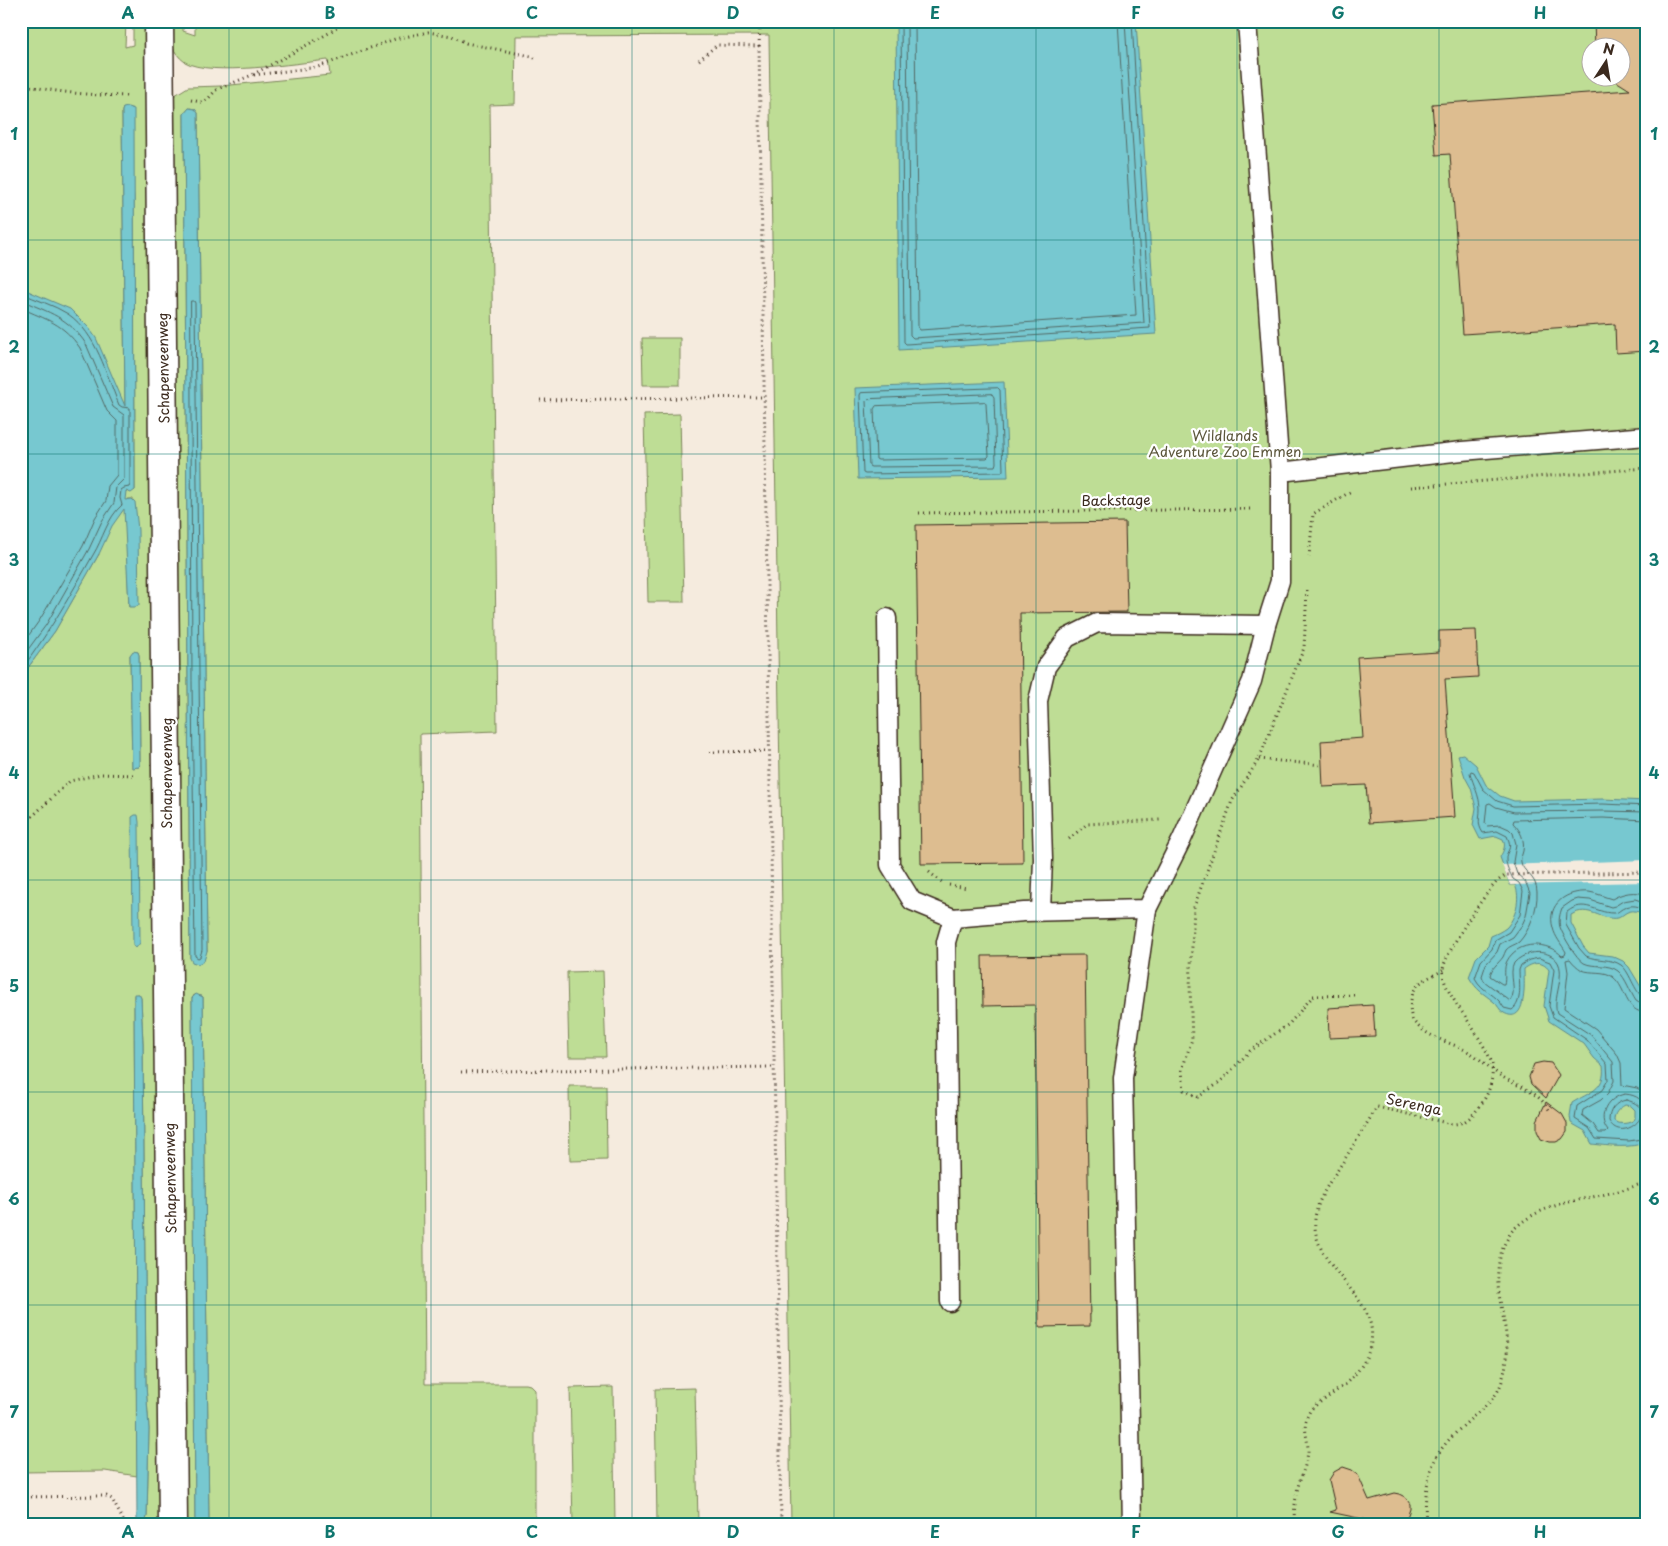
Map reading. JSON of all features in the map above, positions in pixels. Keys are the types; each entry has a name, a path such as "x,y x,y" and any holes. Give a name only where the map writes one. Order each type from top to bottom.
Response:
{"street":[{"name":"Schapenveenweg","path":"159,21 173,1525"}],"lane":[{"path":"1132,1525 1123,1078 1147,909 1182,839 1252,681 1266,624 1280,580 1280,472 1247,21"},
{"path":"1280,472 1462,451 1647,436"},
{"path":"887,618 890,865 912,901 953,918 1041,911 1147,909"},
{"path":"1041,911 1043,859 1038,701 1046,667 1067,638 1097,623 1266,624"},
{"path":"950,1302 946,942 953,918"}],"path":[{"path":"21,84 43,90 201,102 207,100 216,90 252,75 330,33 344,21"},
{"path":"760,21 781,1525"},
{"path":"252,75 318,67 395,39 428,32 452,36 466,43 531,56 538,60"},
{"path":"699,60 717,44 759,46"},
{"path":"540,400 764,397"},
{"path":"1411,487 1647,468"},
{"path":"1309,558 1313,514 1352,491"},
{"name":"Backstage","path":"919,513 1303,509 1313,514"},
{"path":"1308,586 1304,648 1259,759 1232,801 1194,908 1190,986 1192,1039 1182,1070 1184,1090 1198,1097 1220,1083 1250,1050 1289,1024 1313,996 1358,995"},
{"path":"709,752 769,751"},
{"path":"1259,759 1322,765"},
{"path":"21,827 70,781 100,774 166,777"},
{"path":"1203,790 1232,801"},
{"path":"1043,859 1087,824 1160,820 1164,812"},
{"path":"929,872 945,884 970,888"},
{"path":"1550,1111 1544,1101 1535,1094 1492,1069 1468,1052 1421,1029 1412,1020 1412,998 1416,988 1422,981 1435,976 1443,970 1450,950 1464,927 1494,885 1506,875 1647,872"},
{"path":"1443,970 1449,992 1492,1063 1492,1069"},
{"path":"461,1072 774,1067"},
{"name":"Serenga","path":"1294,1525 1298,1486 1306,1466 1308,1450 1305,1424 1311,1409 1341,1388 1356,1373 1370,1351 1372,1339 1372,1325 1360,1302 1320,1248 1315,1219 1318,1205 1325,1190 1377,1107 1459,1124 1468,1120 1485,1100 1491,1083 1492,1069"},
{"path":"1426,1525 1427,1485 1436,1457 1454,1434 1490,1403 1501,1384 1506,1366 1507,1348 1497,1278 1502,1252 1511,1232 1528,1218 1551,1207 1625,1190 1647,1182"},
{"path":"21,1497 106,1496 112,1499 124,1522 128,1525"}],"green space":[{"path":"21,21 126,21 125,47 133,45 133,21 149,21 164,1525 137,1525 137,1521 146,1521 147,1516 149,1429 146,1385 143,1044 141,998 139,994 134,995 137,1476 105,1471 21,1472 21,677 55,631 99,554 21,673","holes":["123,108 134,197 134,491 125,408","128,499 133,499 129,607 125,509","133,652 138,652 139,655 140,764 139,767 132,768 130,655"]},
{"name":"Wildlands Adventure Zoo Emmen","path":"167,21 183,21 183,31 195,35 195,21 1647,21 1647,1525 791,1525 769,35 516,36 515,104 490,105 497,731 420,734 425,1384 526,1384 535,1390 535,1525 209,1525 203,997 194,995 192,999 195,1525 181,1525 171,101 175,95 188,87 221,86 330,75 328,60 233,69 197,66 180,58 169,38","holes":["189,108 195,109 198,113 207,951 190,958 184,114"]},
{"path":"642,338 680,338 680,385 643,385"},
{"path":"680,414 684,602 648,602 644,415"},
{"path":"603,971 606,1057 569,1057 567,972"},
{"path":"569,1086 606,1086 607,1160 570,1161"},
{"path":"613,1387 615,1524 573,1525 570,1388"},
{"path":"695,1388 698,1523 657,1523 655,1389"}],"water":[{"path":"896,21 1136,21 1156,334 899,350"},
{"path":"123,108 134,109 135,490 131,493 126,491 125,500 132,499 135,502 138,530 139,605 129,607 124,509 112,526 99,554 55,631 21,677 21,288 70,309 89,328 96,338 125,406 122,111"},
{"path":"189,108 195,109 198,113 207,951 204,961 198,964 192,962 190,958 184,114"},
{"path":"1004,382 1008,477 858,479 855,388"},
{"path":"133,651 138,652 139,655 140,764 139,767 132,768 130,655"},
{"path":"1463,754 1476,765 1486,785 1500,796 1514,801 1603,799 1647,801 1647,915 1633,911 1627,912 1618,918 1612,918 1583,911 1571,915 1571,923 1583,946 1589,953 1612,956 1623,961 1629,967 1647,997 1647,1142 1627,1146 1592,1144 1585,1131 1571,1123 1572,1103 1590,1093 1599,1085 1602,1080 1603,1066 1594,1058 1584,1044 1549,1021 1544,1006 1549,970 1546,967 1537,964 1530,965 1524,969 1524,991 1521,1008 1512,1015 1502,1012 1495,1003 1477,988 1469,977 1476,958 1488,946 1491,936 1510,924 1518,895 1515,885 1510,885 1500,857 1504,848 1503,839 1496,836 1480,839 1473,825 1476,808 1471,788 1465,777 1458,755","holes":["1625,1105 1631,1106 1635,1110 1635,1119 1625,1123 1614,1121 1618,1110"]},
{"path":"138,815 139,822 140,943 136,948 133,946 132,817"},
{"path":"134,994 139,994 141,998 143,1044 146,1385 149,1429 147,1516 146,1521 142,1522 137,1521"},
{"path":"196,994 203,997 209,1525 195,1525 192,998"}],"pier":[{"path":"1647,860 1647,882 1510,885 1502,865"}],"building":[{"path":"1594,21 1647,21 1647,351 1616,353 1615,324 1463,334 1450,154 1436,155 1432,104 1630,90 1627,88 1630,88 1630,38 1595,38"},
{"path":"1125,522 1127,612 1020,613 1023,863 921,864 916,525"},
{"path":"1476,630 1478,677 1445,679 1455,817 1369,823 1366,785 1323,787 1321,741 1363,738 1357,657 1439,652 1439,631"},
{"path":"1085,955 1090,1326 1039,1327 1035,1005 983,1006 982,956"},
{"path":"1373,1005 1375,1036 1329,1038 1328,1008"},
{"path":"1551,1063 1559,1075 1546,1098 1531,1084 1529,1077 1534,1064"},
{"path":"1546,1102 1562,1114 1567,1123 1567,1132 1562,1139 1556,1142 1541,1139 1537,1131 1537,1121"},
{"path":"1343,1467 1352,1470 1358,1475 1369,1500 1394,1493 1405,1497 1410,1504 1406,1520 1399,1525 1391,1525 1330,1512 1336,1510 1329,1480 1334,1472"}]}
